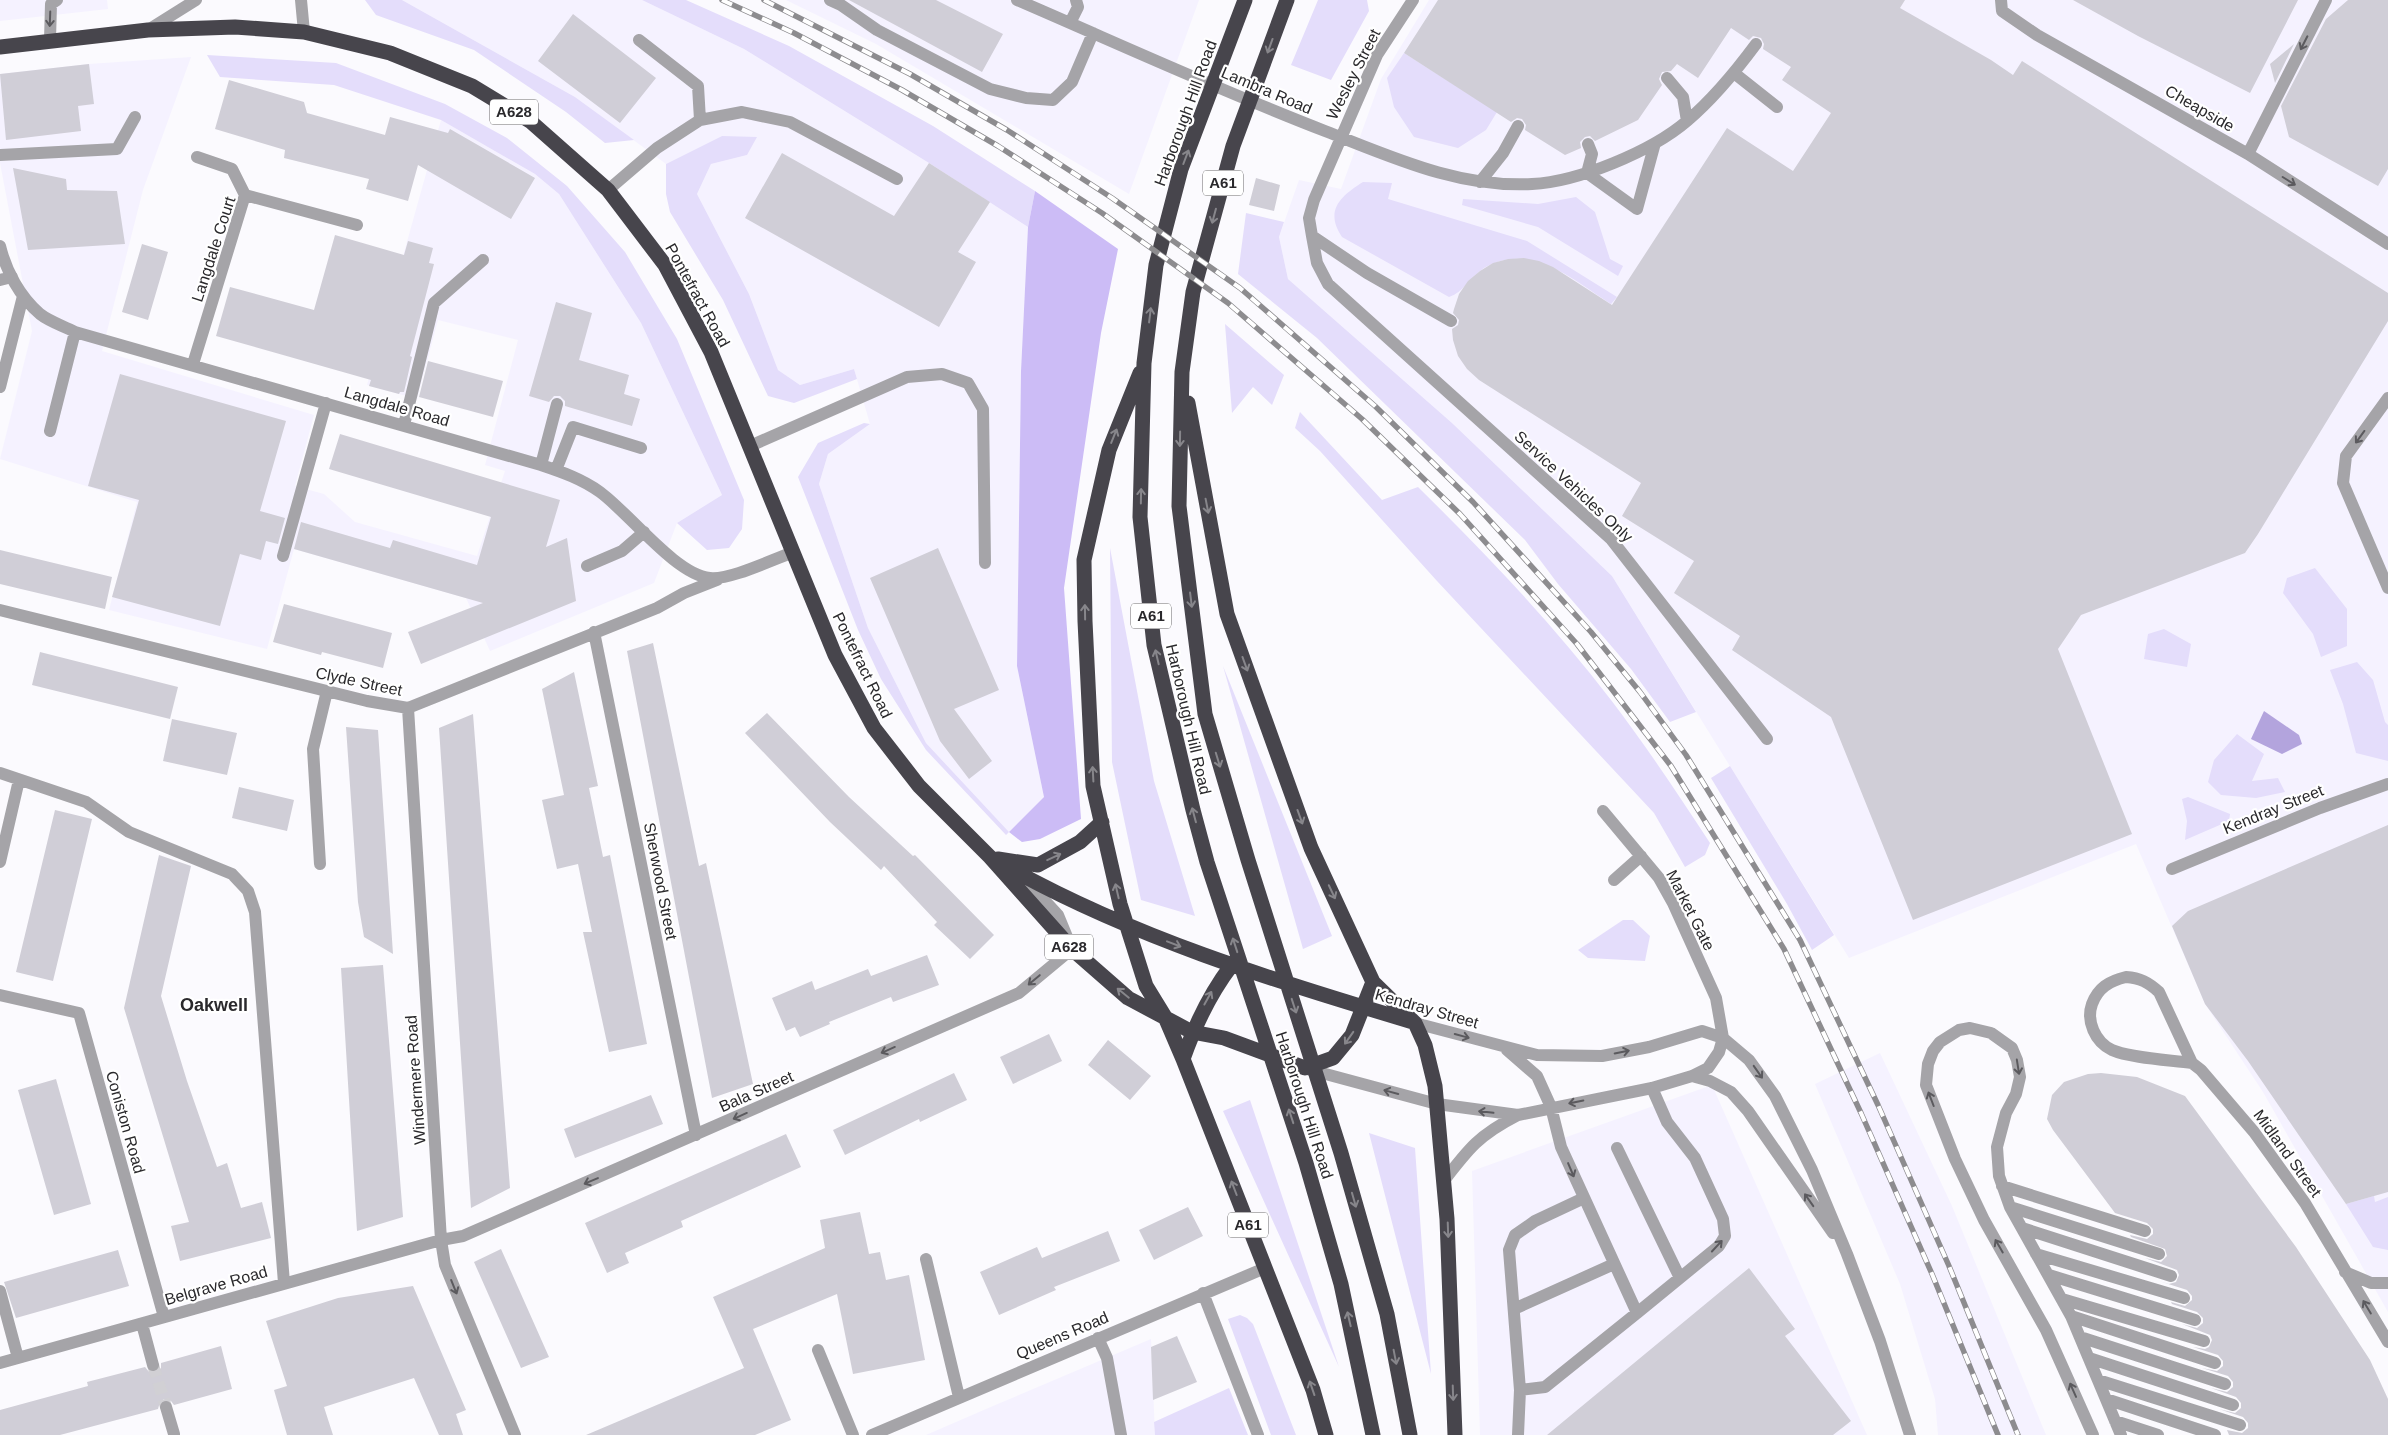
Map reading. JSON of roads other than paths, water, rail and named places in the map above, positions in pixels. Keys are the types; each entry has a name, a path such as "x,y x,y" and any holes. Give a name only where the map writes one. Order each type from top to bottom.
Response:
{"highway":[{"name":"Harborough Hill Road","path":"1245,0 1181,169 1156,264 1144,363 1140,517 1154,645 1208,862 1306,1163 1340,1284 1373,1435"},
{"name":"Harborough Hill Road","path":"1287,0 1233,146 1193,292 1182,372 1179,506 1205,714 1248,860 1341,1153 1387,1314 1410,1435"},
{"name":"Pontefract Road","path":"0,47 148,30 235,27 304,32 390,53 472,86 530,122 608,190 665,265 711,352 835,655 874,728 919,786 990,857 1072,949 1128,998 1165,1018"},
{"name":"A61","path":"1144,363 1108,450 1084,560 1085,621 1094,786 1120,904 1146,986 1165,1018 1183,1059 1313,1390 1326,1435"},
{"name":"A61","path":"1182,372 1227,614 1312,848 1373,982 1415,1023 1425,1045 1435,1086 1447,1219 1455,1435"},
{"path":"990,857 1038,865 1080,842 1102,822"},
{"name":"Pontefract Road","path":"990,857 1022,876 1128,927"},
{"name":"Kendray Street","path":"1128,927 1231,966 1415,1023"},
{"path":"1183,1059 1192,1032 1215,987 1231,966"},
{"path":"1165,1018 1192,1032 1224,1038 1305,1068 1333,1058 1352,1035 1373,982"}],"street":[{"path":"50,40 51,4 56,0"},
{"path":"148,30 196,0"},
{"path":"301,0 304,32"},
{"path":"830,0 841,5 878,30 990,89 1026,98 1053,100 1072,82 1093,33"},
{"name":"Lambra Road","path":"1017,0 1276,112 1419,168 1438,174 1480,182 1532,184 1587,173 1654,143 1687,121 1734,73 1756,44"},
{"path":"1070,23 1078,7 1076,0"},
{"name":"Wesley Street","path":"1328,284 1317,263 1309,218 1314,200 1377,55 1412,0"},
{"name":"Cheapside","path":"2001,0 2002,11 2037,35 2248,154 2388,244"},
{"path":"2248,154 2326,0"},
{"path":"639,40 698,86 700,120"},
{"path":"1734,73 1777,107"},
{"path":"1667,78 1683,97 1687,121"},
{"path":"608,190 657,148 700,120 742,112 790,122 897,179"},
{"path":"0,155 117,149 135,116"},
{"path":"1480,182 1503,154 1518,126"},
{"path":"1588,144 1592,154 1587,173 1637,209 1654,143"},
{"path":"197,156 232,169 245,195"},
{"name":"Langdale Court","path":"193,364 245,195 357,225"},
{"path":"1312,236 1367,273 1451,321"},
{"name":"Langdale Road","path":"0,246 6,278 41,315 75,332 326,402 541,465 582,480 601,492 665,552 698,575 710,578 723,578 794,552"},
{"path":"404,425 434,303 483,260"},
{"name":"Service Vehicles Only","path":"1328,284 1611,539 1767,739"},
{"path":"0,387 23,296"},
{"path":"50,431 75,332"},
{"path":"750,446 907,377 942,374 968,383 983,409 985,563"},
{"path":"2388,398 2346,456 2343,482 2388,588"},
{"path":"283,556 326,402"},
{"path":"541,465 558,404"},
{"path":"556,470 573,427 641,448"},
{"path":"587,566 622,551 644,532"},
{"name":"Clyde Street","path":"0,610 327,691 408,708 657,608 684,593 723,578"},
{"name":"Sherwood Street","path":"594,632 696,1135"},
{"path":"320,864 312,749 327,691"},
{"name":"Windermere Road","path":"408,708 441,1240 445,1266 515,1435"},
{"path":"0,773 86,802 128,832 232,874 248,891 255,912 284,1283"},
{"path":"0,862 19,780"},
{"name":"Kendray Street","path":"2172,868 2320,808 2388,784"},
{"name":"Market Gate","path":"1603,811 1659,878 1673,903 1716,998 1723,1038"},
{"path":"1614,880 1641,856"},
{"name":"Pontefract Road","path":"1022,876 1058,915 1072,949"},
{"name":"Bala Street","path":"441,1240 463,1236 1020,993 1072,949"},
{"name":"Midland Street","path":"2192,1063 2112,1050 2101,1042 2094,1032 2090,1020 2091,1007 2095,995 2103,986 2114,980 2126,977 2138,978 2149,983 2161,997 2192,1063 2201,1070 2254,1132 2304,1203 2388,1342"},
{"name":"Coniston Road","path":"0,996 79,1013 164,1317"},
{"name":"Kendray Street","path":"1415,1023 1537,1055 1602,1056 1649,1047 1702,1032 1723,1038"},
{"path":"2093,1435 2046,1330 1984,1220 1952,1151 1926,1085 1928,1064 1933,1050 1940,1042 1960,1030 1970,1028 1991,1033 2012,1048 2017,1060 2020,1077 2016,1094 2006,1113 1997,1147 1999,1176 2010,1207 2071,1316 2121,1435"},
{"path":"1443,1182 1470,1147 1490,1130 1518,1115 1652,1088 1692,1076 1708,1068 1719,1052 1723,1038 1750,1060 1775,1096 1812,1170 1880,1341 1910,1435"},
{"path":"1506,1048 1537,1076 1551,1108 1561,1147 1637,1312"},
{"path":"1305,1068 1436,1104 1518,1115"},
{"path":"1692,1076 1710,1081 1731,1092 1748,1112 1847,1254"},
{"path":"1520,1390 1545,1387 1679,1276 1719,1246 1725,1236 1723,1219 1696,1158 1667,1122 1652,1088"},
{"path":"1617,1148 1679,1276"},
{"path":"2002,1186 2145,1231"},
{"path":"1518,1435 1520,1390 1509,1250 1516,1235 1535,1221 1584,1198"},
{"path":"2010,1207 2159,1254"},
{"path":"2022,1228 2171,1276"},
{"name":"Belgrave Road","path":"0,1363 441,1240"},
{"path":"2036,1254 2184,1298"},
{"path":"926,1258 959,1397"},
{"path":"1514,1309 1614,1264"},
{"name":"Queens Road","path":"872,1435 1265,1268"},
{"path":"2346,1272 2371,1282 2388,1283"},
{"path":"2049,1275 2195,1320"},
{"path":"0,1291 18,1358"},
{"path":"1204,1293 1258,1435"},
{"path":"2062,1299 2204,1340"},
{"path":"2071,1316 2215,1363"},
{"path":"142,1324 153,1365"},
{"path":"2080,1337 2225,1384"},
{"path":"1098,1338 1107,1358 1121,1435"},
{"path":"818,1350 853,1435"},
{"path":"2089,1358 2233,1405"},
{"path":"2098,1380 2240,1425"},
{"path":"2106,1398 2215,1435"},
{"path":"166,1407 174,1434"},
{"path":"2115,1421 2158,1435"}],"tunnel":[{"path":"153,1365 166,1407"}],"railway":[{"path":"722,0 794,33 902,90 998,146 1102,213 1228,303 1362,419 1460,514 1577,644 1671,766 1784,949 1861,1113 1932,1274 1998,1435"},
{"path":"764,0 910,74 1007,130 1112,198 1240,288 1375,406 1473,502 1591,632 1640,692 1686,755 1800,940 1878,1105 1949,1266 2018,1435"}],"district":[{"name":"Oakwell","path":"214,1005"}]}
